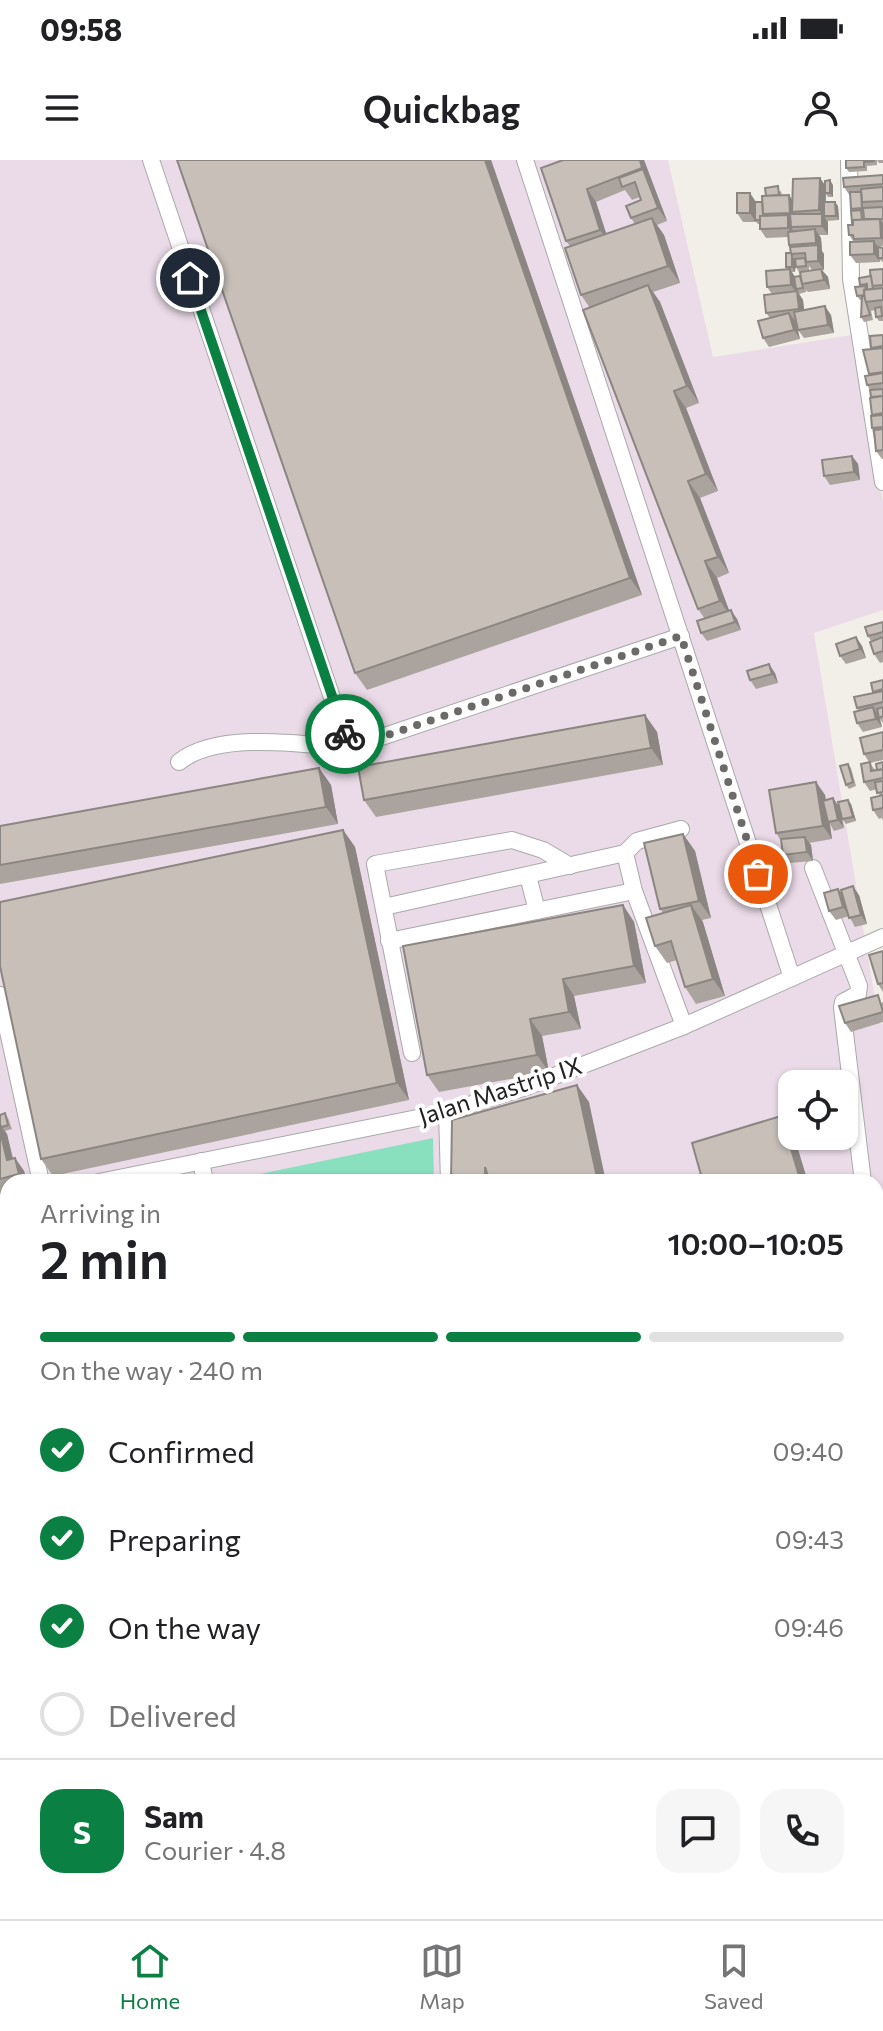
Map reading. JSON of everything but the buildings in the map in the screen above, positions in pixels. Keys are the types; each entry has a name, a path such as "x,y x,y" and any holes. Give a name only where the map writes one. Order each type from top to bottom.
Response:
{"street":[{"path":"151,160 349,748"},
{"path":"526,160 792,978"},
{"path":"849,160 851,279 883,482"},
{"path":"848,181 871,177"},
{"path":"179,762 191,752 228,745 274,742 349,748 681,636"},
{"path":"384,907 625,853 637,841 681,829"},
{"path":"412,1053 375,864 512,840 543,850 570,866"},
{"path":"625,853 634,891 684,1026"},
{"path":"813,868 859,986 858,994 843,1002 842,1008 862,1174"},
{"path":"528,876 537,911"},
{"path":"389,941 634,891"},
{"name":"Jalan Mastrip IX","path":"138,1174 447,1112 526,1087 684,1026 883,937"},
{"path":"0,995 39,1174"},
{"path":"447,1112 449,1174"},
{"path":"201,1161 203,1174"}],"shaded area":[{"path":"0,160 668,160 713,357 852,335 883,501 883,610 814,633 879,1023 883,1024 883,1174 0,1174"}],"green space":[{"path":"433,1138 434,1174 260,1174"}],"way so far":[{"path":"345,734 349,748 681,636 758,874"}],"route":[{"path":"190,278 345,734"}]}
